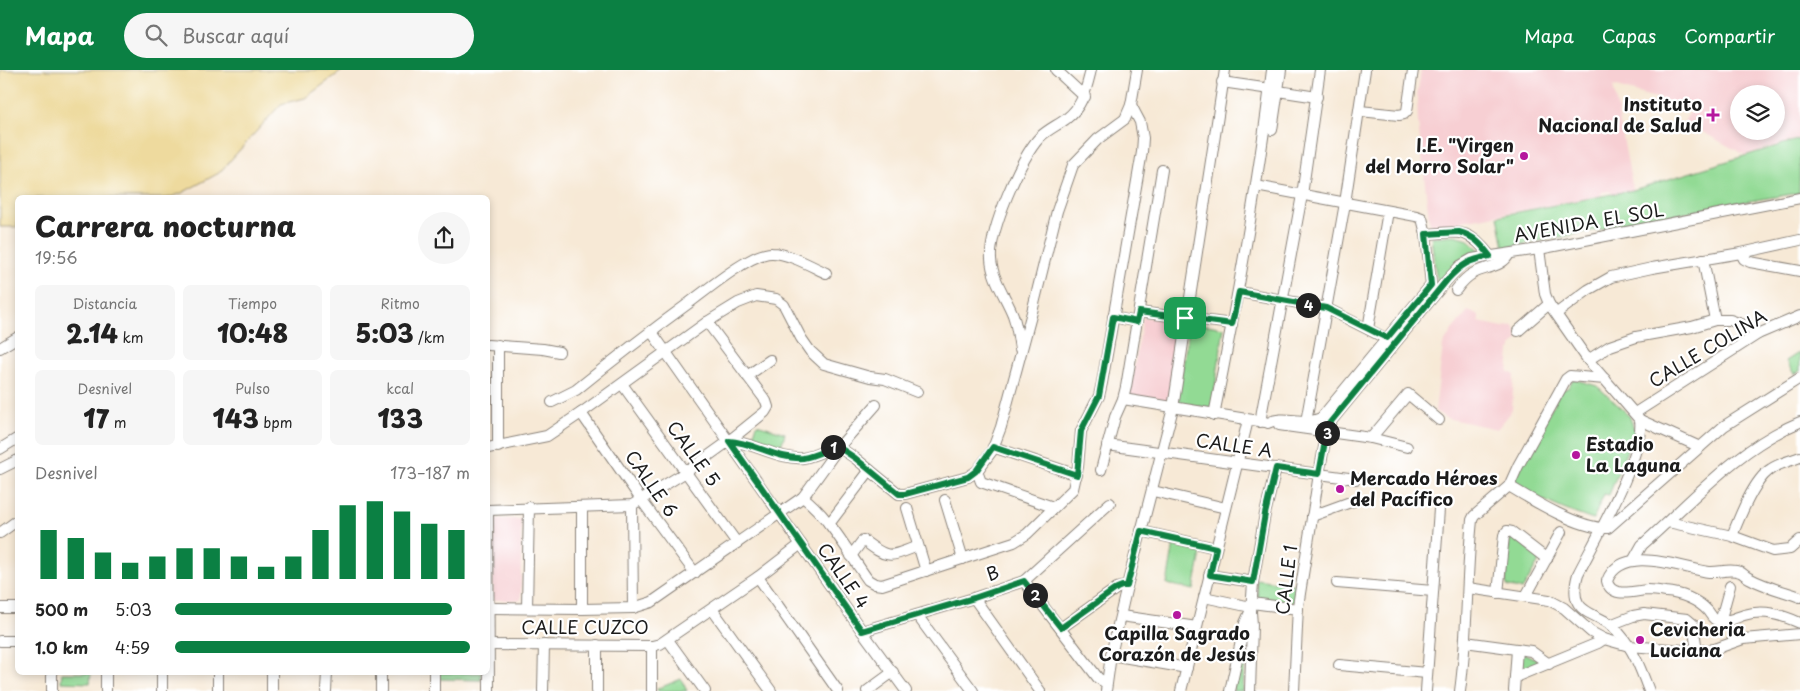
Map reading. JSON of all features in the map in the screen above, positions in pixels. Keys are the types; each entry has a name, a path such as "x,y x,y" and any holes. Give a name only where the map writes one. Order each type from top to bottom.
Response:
{"street":[{"path":"1020,354 1018,332 993,270 991,258 993,240 1014,177 1042,135 1068,118 1085,97 1091,70"},
{"path":"729,441 789,457 803,458 839,447 894,491 905,494 968,477 976,471 993,447 1001,427 1057,211 1073,165 1098,139 1125,119 1130,105 1137,70"},
{"path":"1106,687 1111,655 1127,586 1173,408 1185,318 1225,70"},
{"path":"1272,70 1274,90"},
{"path":"1214,415 1239,292 1256,184 1274,90 1281,70"},
{"path":"1264,422 1302,195 1320,70"},
{"path":"1306,422 1346,203 1365,70"},
{"path":"1360,111 1404,114 1407,110 1413,70"},
{"path":"1059,71 1085,97"},
{"path":"1222,82 1317,97"},
{"path":"803,496 815,506 829,524 868,580 882,585 1014,542 1027,534 1073,489 1077,475 1081,431 1099,396 1142,152 1143,138 1140,122 1130,105"},
{"path":"1101,470 1115,417 1123,399 1162,170"},
{"path":"1256,184 1302,195 1422,218 1426,234 1431,285 1321,418 1306,422 1280,419 1264,422"},
{"name":"AVENIDA EL SOL","path":"1319,474 1328,425 1447,280 1460,266 1472,259 1539,249 1800,198"},
{"path":"1368,329 1388,211"},
{"path":"1426,234 1459,232 1470,235 1478,240 1490,256"},
{"path":"1557,313 1588,290 1611,277 1800,240"},
{"path":"1539,249 1545,294 1588,360 1637,416 1700,447"},
{"path":"552,402 576,390 716,282 763,254 774,253 826,272"},
{"path":"1740,253 1744,259 1750,262 1800,271"},
{"path":"1456,290 1476,271 1504,260 1509,254"},
{"path":"1703,259 1714,320"},
{"path":"1239,292 1326,308 1387,338"},
{"path":"559,352 493,345 493,447 547,436 707,322 747,298 756,296 776,299 784,305 801,338 810,351 824,364 870,377 885,379 918,392"},
{"path":"1518,331 1550,304"},
{"name":"CALLE COLINA","path":"1637,416 1758,334 1800,316"},
{"path":"1113,317 1185,318 1232,324"},
{"path":"1588,360 1610,346 1636,337 1692,327 1714,320 1730,320 1747,326 1758,334"},
{"path":"490,510 637,503 686,472 765,412 768,407 766,401 707,322"},
{"name":"CALLE 4","path":"651,331 906,691"},
{"path":"0,348 15,339"},
{"path":"747,376 770,360"},
{"path":"1460,691 1468,588 1467,565 1472,520 1478,512 1509,486 1566,379 1570,376 1605,379"},
{"path":"1509,486 1567,517 1601,529 1608,528 1724,426 1800,378"},
{"name":"CALLE 5","path":"622,384 737,543"},
{"path":"1371,438 1408,394 1439,420"},
{"path":"1123,399 1283,426 1371,438 1407,447"},
{"path":"490,608 582,610 633,608 652,602 803,496 839,447 876,405"},
{"name":"CALLE 6","path":"581,413 637,503 695,573"},
{"path":"1637,416 1641,429 1637,448 1622,486 1578,574 1575,586 1576,599 1582,608 1618,631 1629,646 1637,660 1649,691"},
{"path":"1181,691 1248,420"},
{"path":"1633,561 1642,545 1746,452 1778,431 1800,422"},
{"path":"0,449 15,440"},
{"name":"CALLE A","path":"1108,445 1356,479"},
{"path":"993,447 1077,475"},
{"path":"1732,536 1746,501 1764,474 1771,468 1800,457"},
{"path":"0,469 15,462"},
{"path":"1250,691 1253,582 1265,514 1276,468"},
{"path":"829,524 870,470"},
{"path":"976,471 981,482 1054,507"},
{"name":"CALLE 1","path":"1294,691 1298,609 1319,474"},
{"path":"1153,491 1226,508"},
{"path":"945,500 963,559"},
{"path":"1312,516 1356,500"},
{"path":"633,608 637,503"},
{"name":"B","path":"862,631 1024,581 1055,555 1110,503"},
{"path":"527,608 529,507"},
{"path":"582,507 582,610"},
{"path":"907,508 926,571"},
{"path":"1426,691 1439,509"},
{"path":"0,533 15,522"},
{"path":"1668,522 1732,536 1773,551 1790,549 1800,540"},
{"path":"1141,531 1216,548"},
{"path":"1498,593 1504,535 1507,531 1512,532 1547,559"},
{"path":"1526,596 1560,532"},
{"path":"851,556 863,540 879,552 890,556 918,546"},
{"name":"CALLE CUZCO","path":"490,645 652,646 668,640 802,544"},
{"path":"1800,597 1748,578 1739,571 1713,572 1696,570 1659,561 1633,561 1623,564 1609,576 1607,581 1611,589 1617,592 1649,590 1675,593 1696,601 1707,610 1714,620 1720,622 1760,612 1777,614 1800,622"},
{"path":"1210,575 1253,582"},
{"path":"758,577 838,691"},
{"path":"1024,581 1106,687"},
{"path":"1337,583 1433,591"},
{"path":"1061,628 1117,588 1127,586"},
{"path":"1720,622 1730,586"},
{"path":"1468,588 1548,600 1557,604 1591,632 1604,639 1629,646 1696,651 1715,649 1743,639 1800,634"},
{"path":"1204,597 1251,607 1298,609"},
{"path":"974,598 1040,691"},
{"path":"1230,691 1245,623 1251,607"},
{"path":"0,608 15,608"},
{"path":"712,609 771,691"},
{"path":"1610,625 1644,614 1687,619 1693,624 1696,651"},
{"path":"916,615 973,691"},
{"path":"1121,616 1197,627"},
{"path":"1515,677 1604,639"},
{"path":"668,640 705,691"},
{"path":"0,641 15,641"},
{"path":"1465,642 1531,652 1549,664"},
{"path":"543,691 544,645"},
{"path":"597,645 597,691"},
{"path":"652,646 652,691"},
{"path":"1514,691 1517,649"},
{"path":"1111,655 1187,668"},
{"path":"1339,665 1427,673"},
{"path":"867,691 893,672"},
{"path":"52,675 52,691"},
{"path":"106,675 106,691"},
{"path":"162,675 162,691"},
{"path":"218,675 218,691"},
{"path":"272,675 272,691"},
{"path":"326,691 327,675"},
{"path":"381,675 381,691"},
{"path":"434,675 434,691"},
{"path":"489,675 489,691"}],"shaded area":[{"name":"I.E. \"Virgen del Morro Solar\"","path":"1421,70 1800,70 1800,138 1745,155 1684,122 1691,108 1613,86 1633,190 1614,194 1609,191 1602,192 1600,196 1430,227 1418,123 1417,96"},
{"path":"1468,311 1479,315 1479,322 1503,327 1514,325 1518,340 1513,344 1510,351 1508,372 1514,374 1512,409 1497,429 1446,418 1435,411 1443,345 1452,330"},
{"path":"1143,317 1180,322 1168,401 1129,396"},
{"path":"493,519 521,519 521,600 493,600"}],"green space":[{"path":"1800,139 1799,193 1737,203 1504,248 1498,216 1633,190"},
{"path":"1454,235 1466,238 1483,253 1460,263 1437,283 1431,237"},
{"path":"1190,322 1224,328 1212,408 1177,403"},
{"path":"1800,352 1800,371 1794,374 1786,361"},
{"name":"Estadio La Laguna","path":"1573,379 1597,386 1629,415 1634,433 1609,495 1604,494 1593,520 1541,499 1514,480 1561,390 1568,388"},
{"path":"757,424 785,433 781,446 753,437"},
{"path":"1511,535 1541,558 1523,589 1508,587 1506,583"},
{"path":"1174,543 1202,548 1194,590 1167,584"},
{"path":"1256,579 1298,585 1294,602 1258,598"},
{"path":"1247,626 1247,657 1245,658 1243,691 1233,691"},
{"path":"1523,653 1540,661 1525,669 1520,669 1519,655"},
{"path":"62,675 91,675 90,683 61,682"},
{"path":"438,675 481,675 481,680 438,679"},
{"path":"681,679 687,691 658,691 657,689"}],"sand":[{"path":"0,70 343,70 305,98 281,104 219,173 180,194 15,195 15,227 0,227"}],"place":[{"name":"Instituto Nacional de Salud","path":"1713,115"},
{"name":"I.E. \"Virgen del Morro Solar\"","path":"1524,156"},
{"name":"Estadio La Laguna","path":"1576,455"},
{"name":"Mercado Héroes del Pacífico","path":"1340,489"},
{"name":"Capilla Sagrado Corazón de Jesús","path":"1177,615"},
{"name":"Cevicheria Luciana","path":"1640,640"}],"route":[{"path":"1459,232 1470,235 1478,240 1490,256 1472,259 1460,266 1328,425 1319,474 1276,468 1265,514 1253,582 1210,575 1216,548 1141,531 1127,586 1117,588 1061,628 1024,581 862,631 729,441 789,457 803,458 837,446 855,458 899,494 968,477 976,471 993,447 1077,475 1079,439 1081,431 1099,396 1113,317 1137,322 1139,312 1185,318 1232,324 1239,292 1326,308 1387,338 1431,285 1426,234 1459,232"}]}
